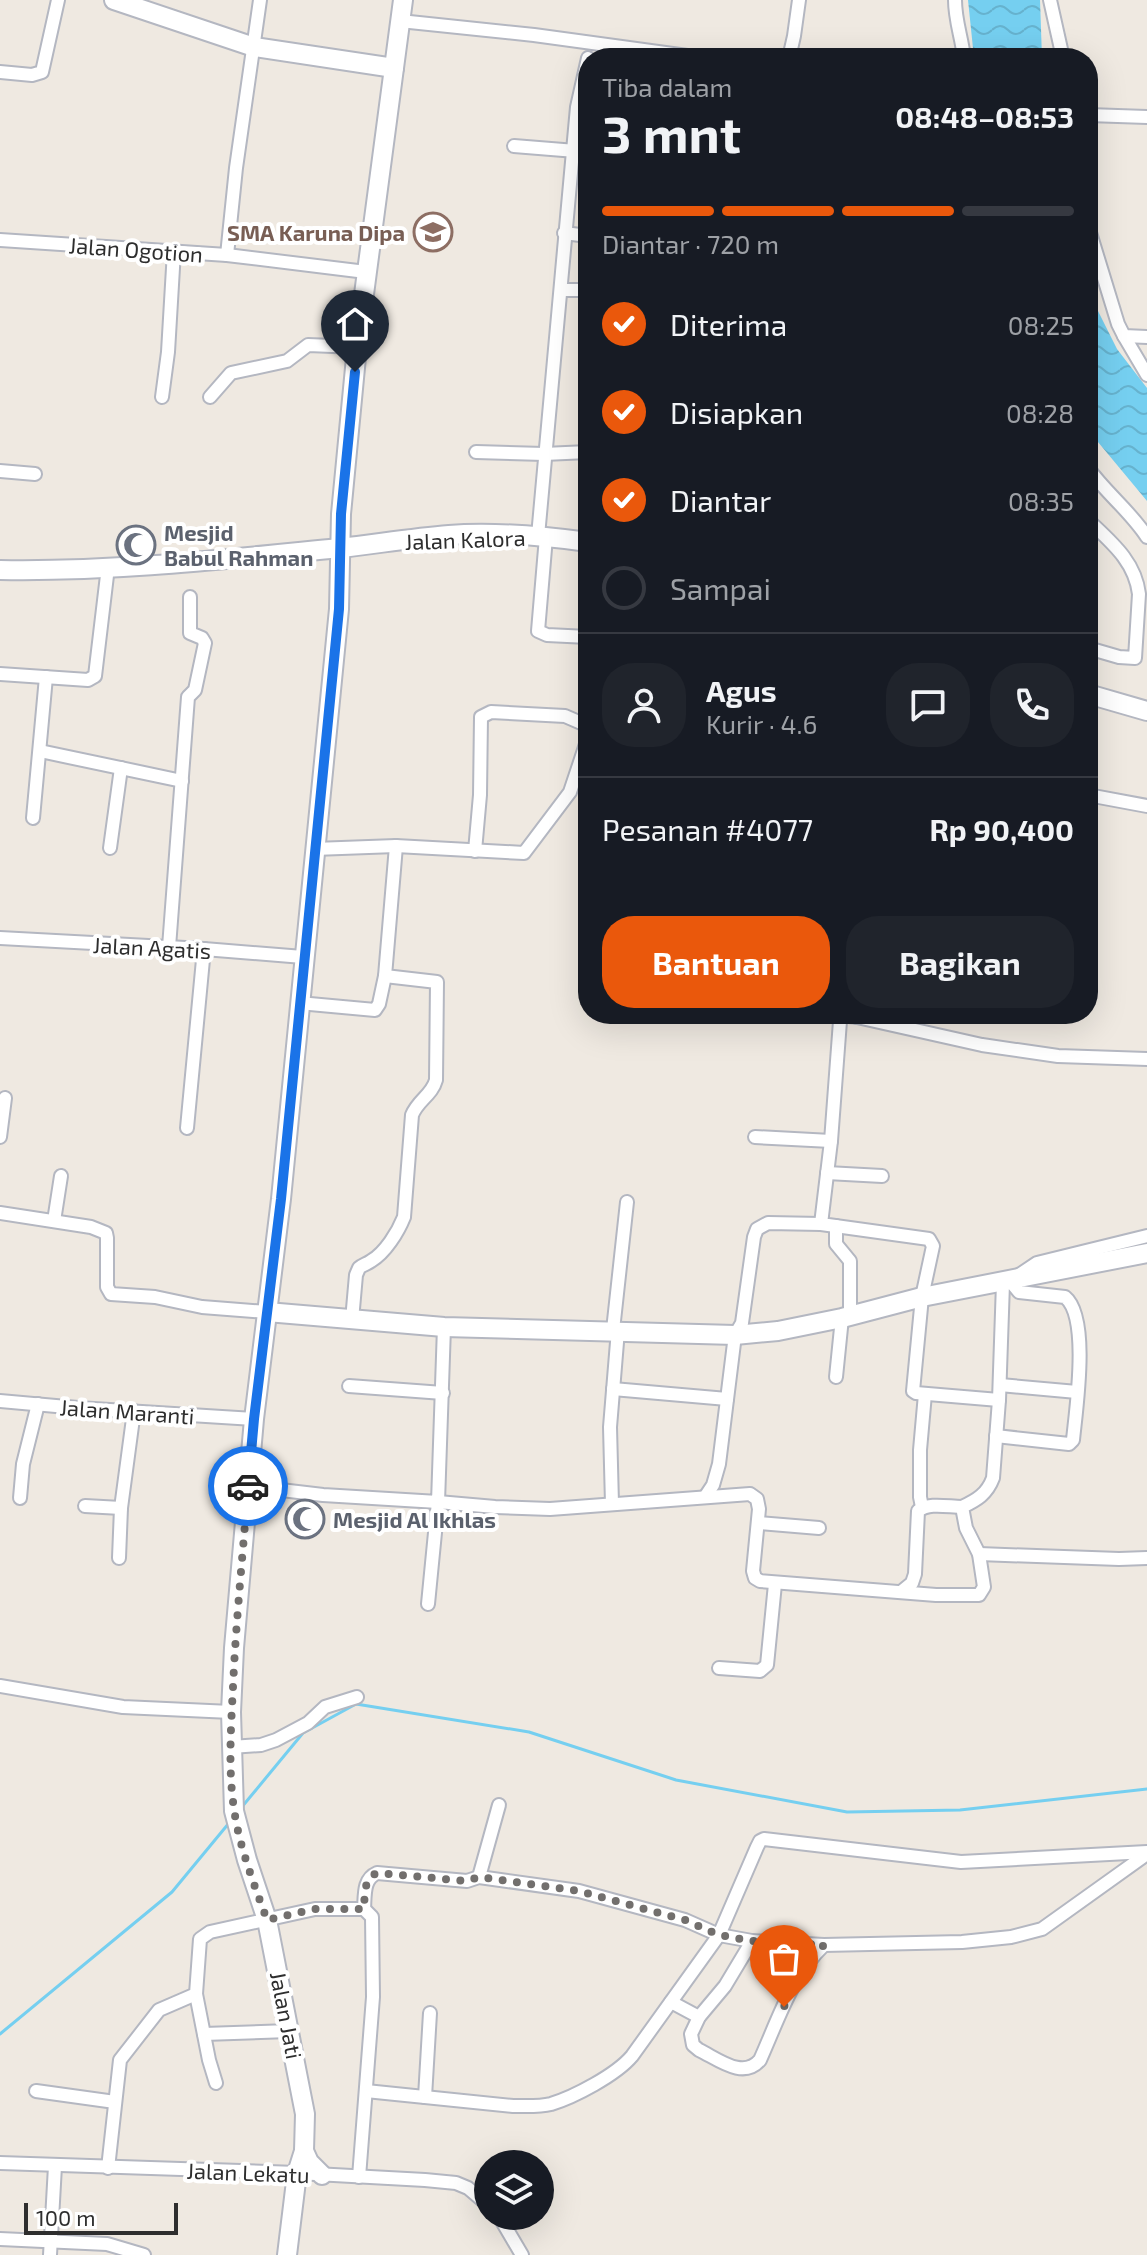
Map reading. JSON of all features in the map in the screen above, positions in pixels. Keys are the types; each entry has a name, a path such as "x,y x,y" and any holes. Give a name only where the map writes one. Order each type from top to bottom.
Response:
{"street":[{"path":"0,72 32,75 42,72 58,0"},
{"path":"114,0 254,47 394,68"},
{"path":"227,255 260,0"},
{"path":"357,1697 325,1707 308,1723 276,1740 261,1745 231,1747 234,1648 254,1419 281,1199 339,609 341,514 357,347 403,0"},
{"path":"791,48 799,0"},
{"path":"955,0 955,18 963,48"},
{"path":"1050,0 1061,48"},
{"path":"400,21 628,48"},
{"path":"590,48 591,43"},
{"path":"578,103 544,454 538,631 547,635 578,637"},
{"path":"1098,115 1147,117"},
{"path":"514,146 578,151"},
{"path":"564,233 578,235"},
{"name":"Jalan Ogotion","path":"0,240 227,255 366,272"},
{"path":"162,397 174,251"},
{"path":"1098,257 1124,336 1147,375"},
{"path":"561,290 578,290"},
{"path":"1124,336 1147,337"},
{"path":"210,397 231,373 287,361 308,345 357,347"},
{"path":"476,452 578,452"},
{"path":"0,471 35,474"},
{"path":"1098,482 1147,537"},
{"path":"1098,529 1128,562 1139,594 1135,658 1098,651"},
{"name":"Jalan Kalora","path":"0,570 108,567 342,548 451,535 542,536 578,541"},
{"path":"0,674 88,680 96,674 108,567"},
{"path":"169,947 188,695 195,690 205,643 202,638 190,633 190,597"},
{"path":"33,818 46,677"},
{"path":"1098,697 1147,711"},
{"path":"475,851 480,795 481,717 491,712 570,716 578,720"},
{"path":"40,751 182,781"},
{"path":"110,848 121,768"},
{"path":"314,849 396,846 524,853 570,792 578,768"},
{"path":"1098,797 1147,806"},
{"path":"299,1003 375,1010 379,1004 385,976 396,846"},
{"name":"Jalan Agatis","path":"0,938 303,957"},
{"path":"187,1128 204,949"},
{"path":"352,1320 359,1268 386,1247 404,1217 412,1115 430,1094 436,1080 437,982 385,976"},
{"path":"821,1224 840,1024"},
{"path":"896,1024 997,1047 1058,1056 1147,1059"},
{"path":"0,1137 5,1098"},
{"path":"755,1137 831,1141"},
{"path":"827,1173 882,1176"},
{"path":"54,1221 61,1176"},
{"path":"612,1504 610,1427 627,1202"},
{"path":"0,1213 91,1227 106,1233 107,1287 111,1294 117,1296 155,1297 202,1307 444,1327 735,1335 778,1331 922,1297 1147,1253"},
{"path":"705,1497 713,1485 719,1464 735,1335 742,1323 754,1237 757,1229 768,1223 821,1224 929,1239 933,1246 922,1297 913,1388 916,1393 999,1400"},
{"path":"836,1226 836,1244 850,1261 846,1317 836,1377"},
{"path":"1006,1282 1037,1263 1147,1236"},
{"path":"901,1592 912,1583 915,1574 918,1511 922,1507 962,1507 981,1497 989,1489 993,1478 1006,1282"},
{"path":"996,1436 1069,1444 1073,1440 1080,1350 1078,1323 1069,1300 1019,1292 1006,1282"},
{"path":"428,1604 438,1502 444,1327"},
{"path":"1000,1385 1077,1392"},
{"path":"349,1386 443,1393"},
{"path":"613,1389 727,1399"},
{"path":"922,1507 920,1450 925,1394"},
{"name":"Jalan Maranti","path":"0,1401 254,1419"},
{"path":"20,1498 23,1464 38,1404"},
{"path":"119,1558 121,1508 134,1411"},
{"path":"248,1486 323,1495 550,1509 750,1494 757,1499 759,1509 754,1576 760,1581 936,1595 979,1595 984,1587 979,1554 966,1528 962,1507"},
{"path":"85,1506 121,1508"},
{"path":"758,1523 819,1528"},
{"path":"979,1554 1147,1558"},
{"path":"719,1668 760,1671 767,1665 775,1584"},
{"path":"0,1686 123,1707 231,1712"},
{"name":"Jalan Jati","path":"231,1747 234,1811 267,1920 305,2114 304,2151 297,2173 287,2255"},
{"path":"479,1877 499,1805"},
{"path":"366,2091 513,2106 548,2105 626,2064 719,1935 757,1847 764,1839 961,1862 1147,1853"},
{"path":"364,1909 367,1881 377,1873 467,1881 479,1877 579,1891 685,1920 719,1935 752,1941 824,1945 962,1942 1011,1937 1042,1929 1147,1853"},
{"path":"216,2083 196,1994 200,1939 210,1932 315,1909 368,1911 372,1917 373,1997 359,2177"},
{"path":"752,1941 725,1986 699,2017 691,2034 693,2045 699,2050 738,2069 754,2067 760,2060 795,1981 824,1945"},
{"path":"108,2168 120,2060 159,2010 196,1994"},
{"path":"671,2002 699,2017"},
{"path":"425,2097 430,2013"},
{"path":"204,2034 289,2031"},
{"path":"36,2091 115,2102"},
{"path":"304,2151 313,2168 322,2175"},
{"name":"Jalan Lekatu","path":"0,2163 297,2173 456,2183 474,2193"},
{"path":"50,2255 55,2166"},
{"path":"507,2230 522,2255"},
{"path":"0,2239 49,2241 144,2255"}],"water":[{"path":"968,0 1040,0 1042,48 973,48"},
{"path":"1098,311 1117,349 1147,388 1147,501 1098,442"}],"waterway":[{"path":"241,1808 303,1733 356,1704 529,1732 676,1780 847,1812 960,1810 1147,1789"},
{"path":"0,2034 172,1892 229,1823"}],"way so far":[{"path":"248,1486 234,1648 232,1792 247,1860 267,1920 315,1909 364,1909 367,1881 377,1873 467,1881 479,1877 579,1891 685,1920 719,1935 752,1941 824,1945 795,1981 784,2007"}],"place":[{"name":"SMA Karuna Dipa","path":"433,232"},
{"name":"Mesjid Babul Rahman","path":"136,545"},
{"name":"Mesjid Al Ikhlas","path":"305,1519"}],"route":[{"path":"248,1486 281,1199 339,609 341,514 355,372"}]}
